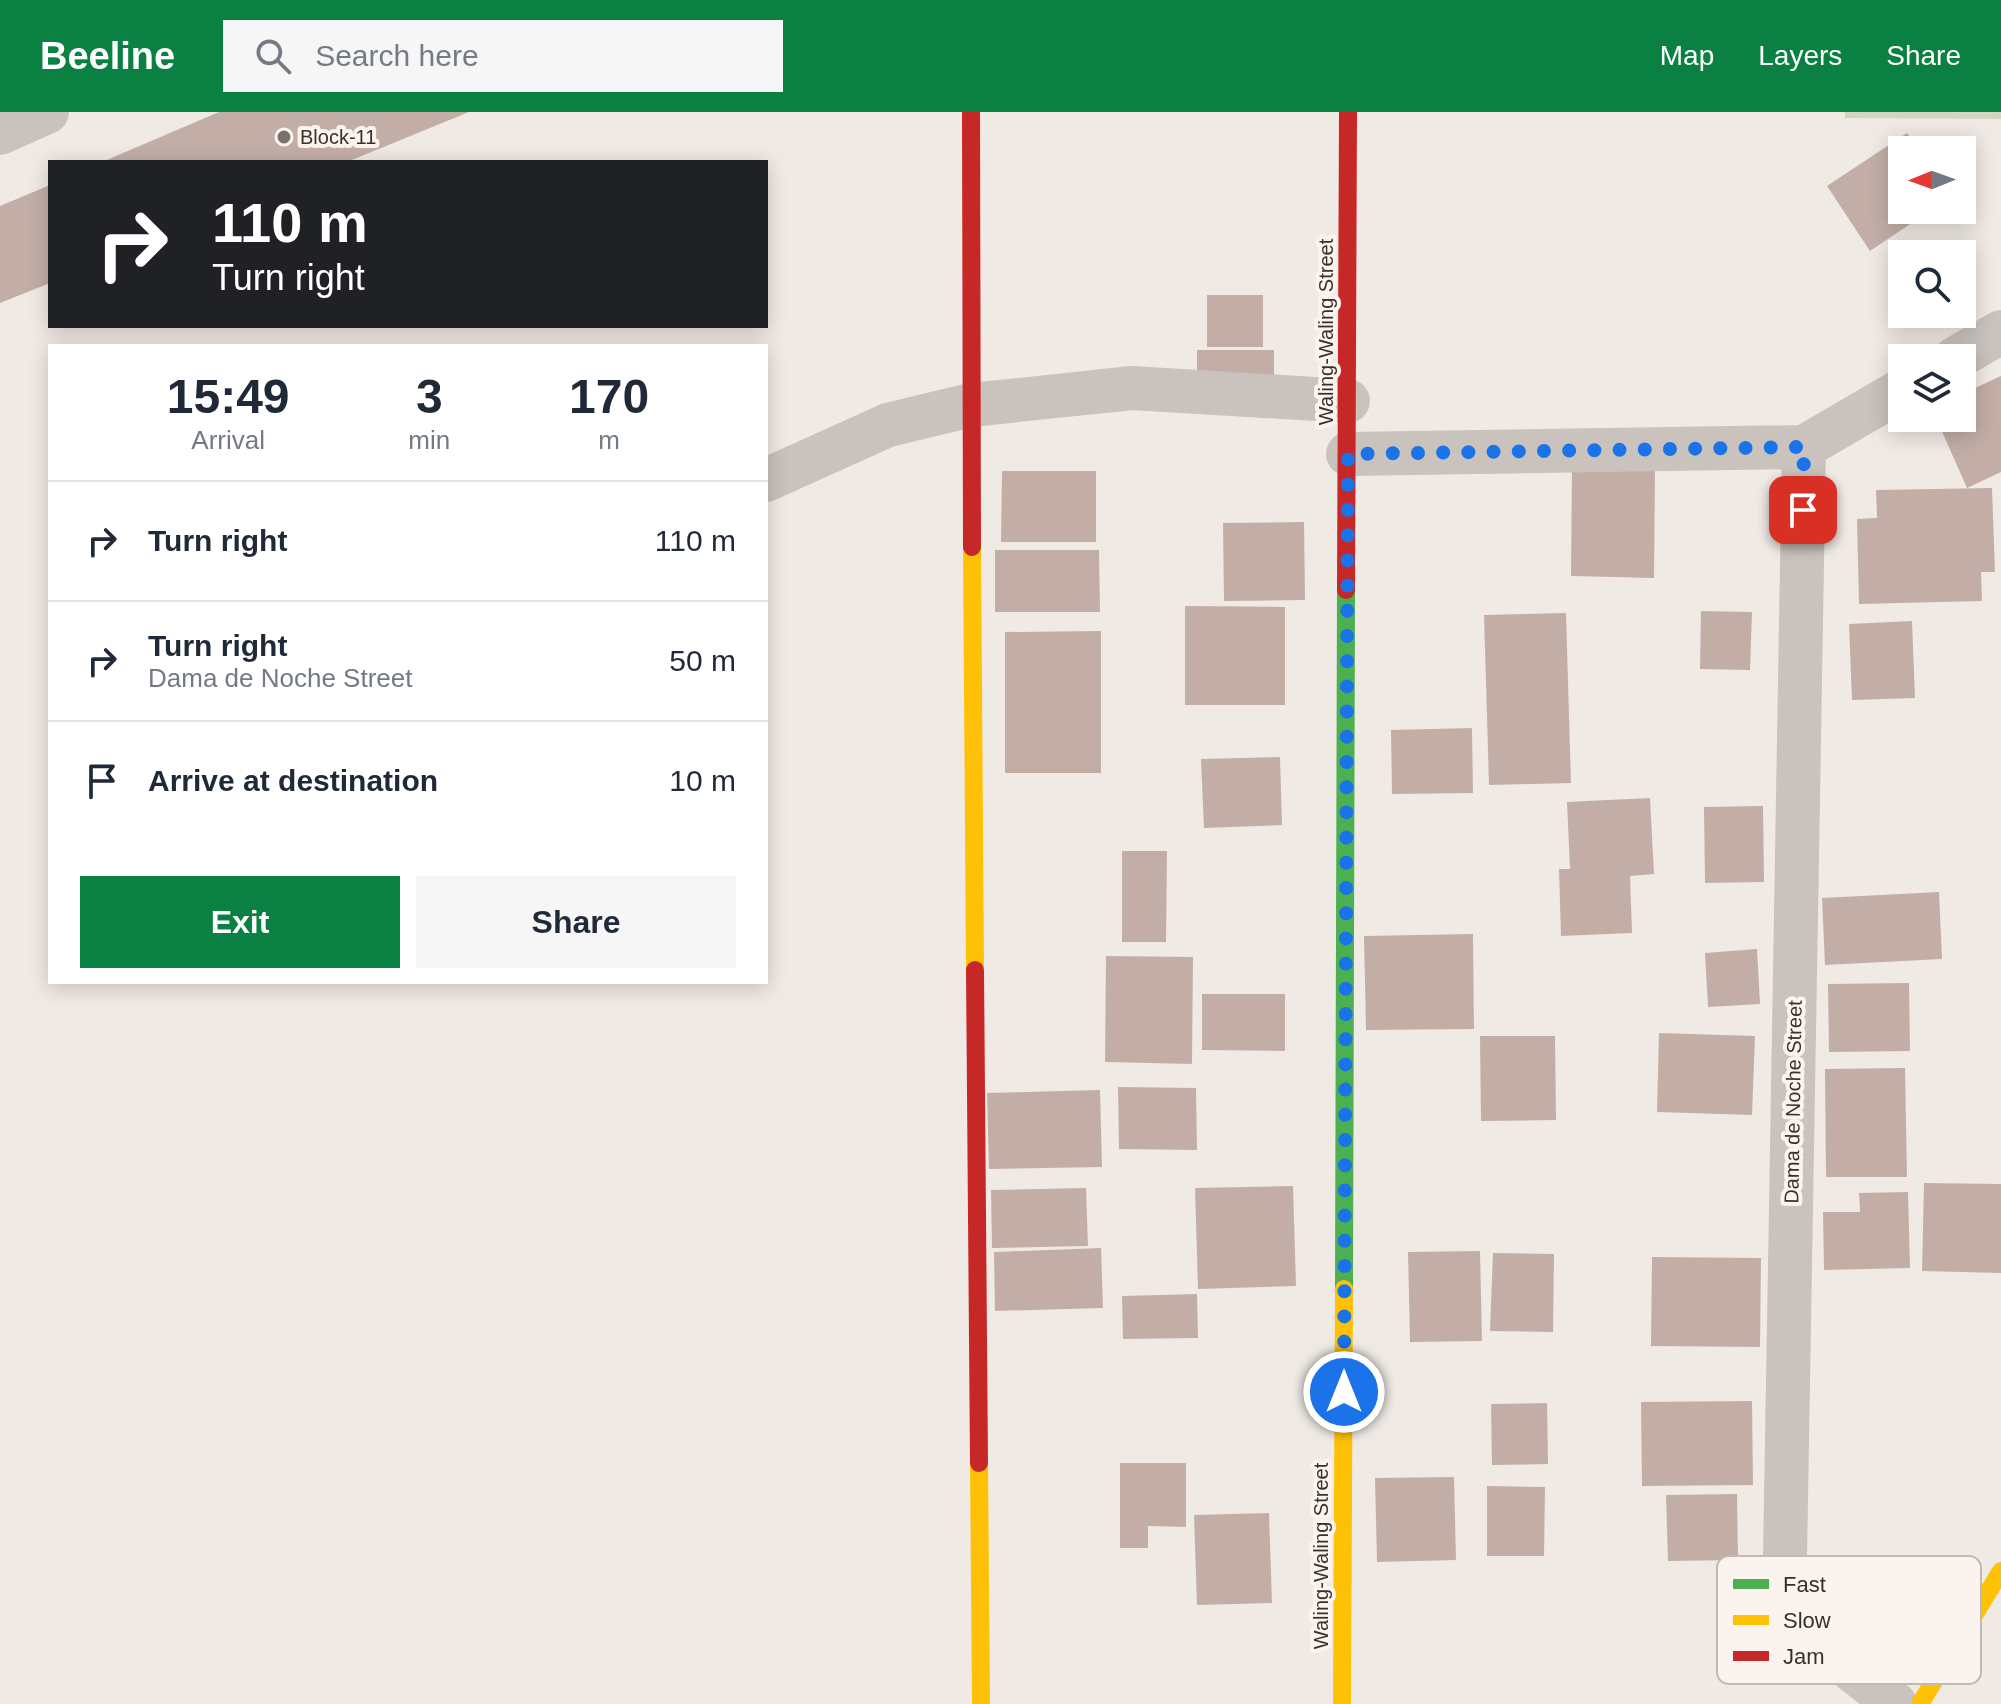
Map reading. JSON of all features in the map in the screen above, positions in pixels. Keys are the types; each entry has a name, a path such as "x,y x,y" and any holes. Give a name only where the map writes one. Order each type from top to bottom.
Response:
{"street":[{"path":"0,133 47,112"},
{"path":"971,112 981,1704"},
{"name":"Waling-Waling Street","path":"1342,1704 1348,112"},
{"path":"1976,346 2001,332"},
{"path":"768,479 888,425 971,405 1132,388 1348,401"},
{"path":"1348,454 1804,447 1888,398"},
{"name":"Dama de Noche Street","path":"1785,1556 1804,447"},
{"path":"1981,1604 2001,1571"},
{"name":"Dama de Noche Street","path":"1870,1684 1895,1704"},
{"path":"1920,1704 1932,1684"}],"green space":[{"path":"1845,112 2001,112 2001,119 1845,118"}],"building":[{"name":"Block-11","path":"219,112 469,112 352,160 107,160"},
{"path":"1888,146 1888,224 1910,224 1870,251 1827,186"},
{"path":"48,186 48,284 0,303 0,206"},
{"path":"1207,295 1263,295 1263,347 1207,347"},
{"path":"1197,350 1274,350 1274,386 1197,385"},
{"path":"2001,376 2001,472 1967,488 1942,432 1976,432 1976,388"},
{"path":"1572,467 1655,469 1654,578 1571,576"},
{"path":"1002,471 1096,471 1096,542 1001,542"},
{"path":"1992,488 1995,572 1981,572 1982,601 1859,604 1857,519 1877,518 1876,490"},
{"path":"1304,522 1305,600 1224,601 1223,523"},
{"path":"995,550 1099,550 1100,612 995,612"},
{"path":"1185,606 1285,607 1285,705 1185,705"},
{"path":"1701,611 1752,612 1750,670 1700,669"},
{"path":"1566,613 1571,783 1489,785 1484,615"},
{"path":"1912,621 1915,698 1852,700 1849,624"},
{"path":"1101,631 1101,773 1005,773 1005,632"},
{"path":"1472,728 1473,793 1392,794 1391,730"},
{"path":"1280,757 1282,825 1204,828 1201,759"},
{"path":"1650,798 1654,874 1630,876 1632,933 1561,936 1559,869 1570,869 1567,802"},
{"path":"1763,806 1764,882 1705,883 1704,807"},
{"path":"1122,851 1167,851 1166,942 1122,942"},
{"path":"1939,892 1942,959 1825,965 1822,898"},
{"path":"1473,934 1474,1029 1366,1030 1364,936"},
{"path":"1757,949 1760,1004 1708,1007 1705,953"},
{"path":"1106,956 1193,957 1192,1064 1105,1062"},
{"path":"1909,983 1910,1051 1829,1052 1828,984"},
{"path":"1202,994 1285,994 1285,1051 1202,1050"},
{"path":"1659,1033 1755,1036 1752,1115 1657,1112"},
{"path":"1480,1036 1555,1036 1556,1120 1481,1121"},
{"path":"1905,1068 1907,1177 1826,1177 1825,1069"},
{"path":"1118,1087 1196,1088 1197,1150 1119,1149"},
{"path":"1100,1090 1102,1167 989,1169 987,1093"},
{"path":"1924,1183 2001,1184 2001,1273 1922,1271"},
{"path":"1293,1186 1296,1286 1198,1289 1195,1188"},
{"path":"1086,1188 1088,1246 992,1248 991,1190"},
{"path":"1908,1192 1910,1268 1824,1270 1823,1212 1860,1212 1859,1193"},
{"path":"1101,1248 1103,1308 995,1311 994,1252"},
{"path":"1480,1251 1482,1341 1410,1342 1408,1252"},
{"path":"1493,1253 1554,1254 1553,1332 1490,1331"},
{"path":"1652,1257 1761,1258 1760,1347 1651,1346"},
{"path":"1197,1294 1198,1338 1123,1339 1122,1296"},
{"path":"1752,1401 1753,1485 1642,1486 1641,1402"},
{"path":"1547,1403 1548,1464 1492,1465 1491,1404"},
{"path":"1120,1463 1186,1463 1186,1527 1148,1526 1148,1548 1120,1548"},
{"path":"1454,1477 1456,1560 1377,1562 1375,1478"},
{"path":"1487,1486 1545,1487 1544,1556 1487,1556"},
{"path":"1737,1494 1738,1556 1717,1556 1717,1560 1668,1561 1666,1495"},
{"path":"1269,1513 1272,1603 1197,1605 1194,1515"}],"traffic: fast":[{"path":"1344,1289 1346,590"}],"traffic: slow":[{"path":"972,547 975,970"},
{"path":"1342,1704 1344,1289"},
{"path":"979,1463 981,1704"},
{"path":"1981,1604 2001,1571"},
{"path":"1920,1704 1932,1684"}],"traffic: jam":[{"path":"971,112 972,547"},
{"path":"1346,590 1348,112"},
{"path":"975,970 979,1463"}],"place":[{"name":"Block-11","path":"284,137"}],"route":[{"path":"1344,1392 1348,454 1804,447 1803,510"}]}
